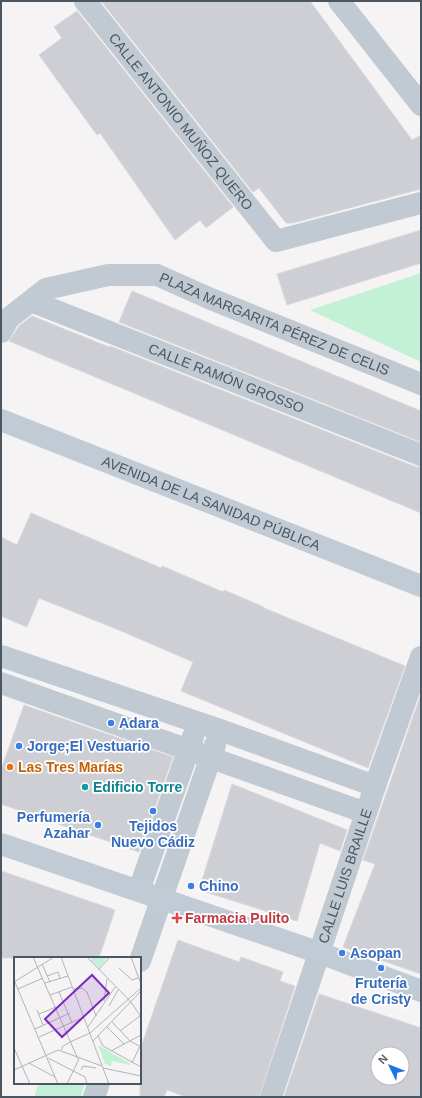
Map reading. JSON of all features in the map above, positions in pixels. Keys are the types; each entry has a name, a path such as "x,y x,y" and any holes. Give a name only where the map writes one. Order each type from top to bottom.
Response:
{"street":[{"name":"CALLE ANTONIO MUÑOZ QUERO","path":"85,1 276,241 421,203"},
{"path":"339,1 421,105"},
{"name":"PLAZA MARGARITA PÉREZ DE CELIS","path":"1,332 9,318 46,289 108,274 157,275 211,299 421,384"},
{"name":"CALLE RAMÓN GROSSO","path":"31,301 421,455"},
{"name":"AVENIDA DE LA SANIDAD PÚBLICA","path":"1,420 421,586"},
{"name":"CALLE LUIS BRAILLE","path":"271,1097 375,786 421,657"},
{"path":"2,661 198,722 375,786"},
{"path":"1,683 366,813"},
{"path":"139,890 198,722"},
{"path":"141,958 220,730"},
{"path":"1,844 320,952 421,991"},
{"path":"94,1097 99,1084"}],"green space":[{"path":"421,273 421,362 310,310"},
{"path":"39,1084 85,1084 81,1097 34,1097"}],"building":[{"path":"101,1 310,1 412,140 421,135 421,189 293,223 286,223 259,188 253,192"},
{"path":"77,11 233,207 206,228 200,220 175,240 100,133 97,135 39,55 62,38 54,27"},
{"path":"421,230 421,263 287,305 277,274"},
{"path":"132,291 421,411 421,442 119,322"},
{"path":"32,316 416,467 421,467 421,513 9,341 19,326"},
{"path":"31,513 161,568 162,566 223,592 224,590 405,666 368,768 181,691 193,662 119,630 39,598 27,627 1,616 1,537 17,545"},
{"path":"421,694 421,974 343,947 375,864 363,860"},
{"name":"Edificio Torre","path":"24,705 173,757 139,852 1,804 1,770"},
{"path":"232,784 347,830 340,851 320,843 297,921 199,890"},
{"path":"1,871 115,910 99,957 1,958"},
{"path":"178,940 239,962 241,957 283,972 280,981 295,986 259,1097 186,1097 167,1090 164,1097 140,1097 141,1047"},
{"path":"319,994 421,1028 421,1097 284,1097"}],"place":[{"name":"Adara","path":"111,723"},
{"name":"Jorge;El Vestuario","path":"19,746"},
{"name":"Las Tres Marías","path":"10,767"},
{"name":"Edificio Torre","path":"85,787"},
{"name":"Tejidos Nuevo Cádiz","path":"153,811"},
{"name":"Perfumería Azahar","path":"98,825"},
{"name":"Chino","path":"191,886"},
{"name":"Farmacia Pulito","path":"177,918"},
{"name":"Asopan","path":"342,953"},
{"name":"Frutería de Cristy","path":"381,968"}]}
